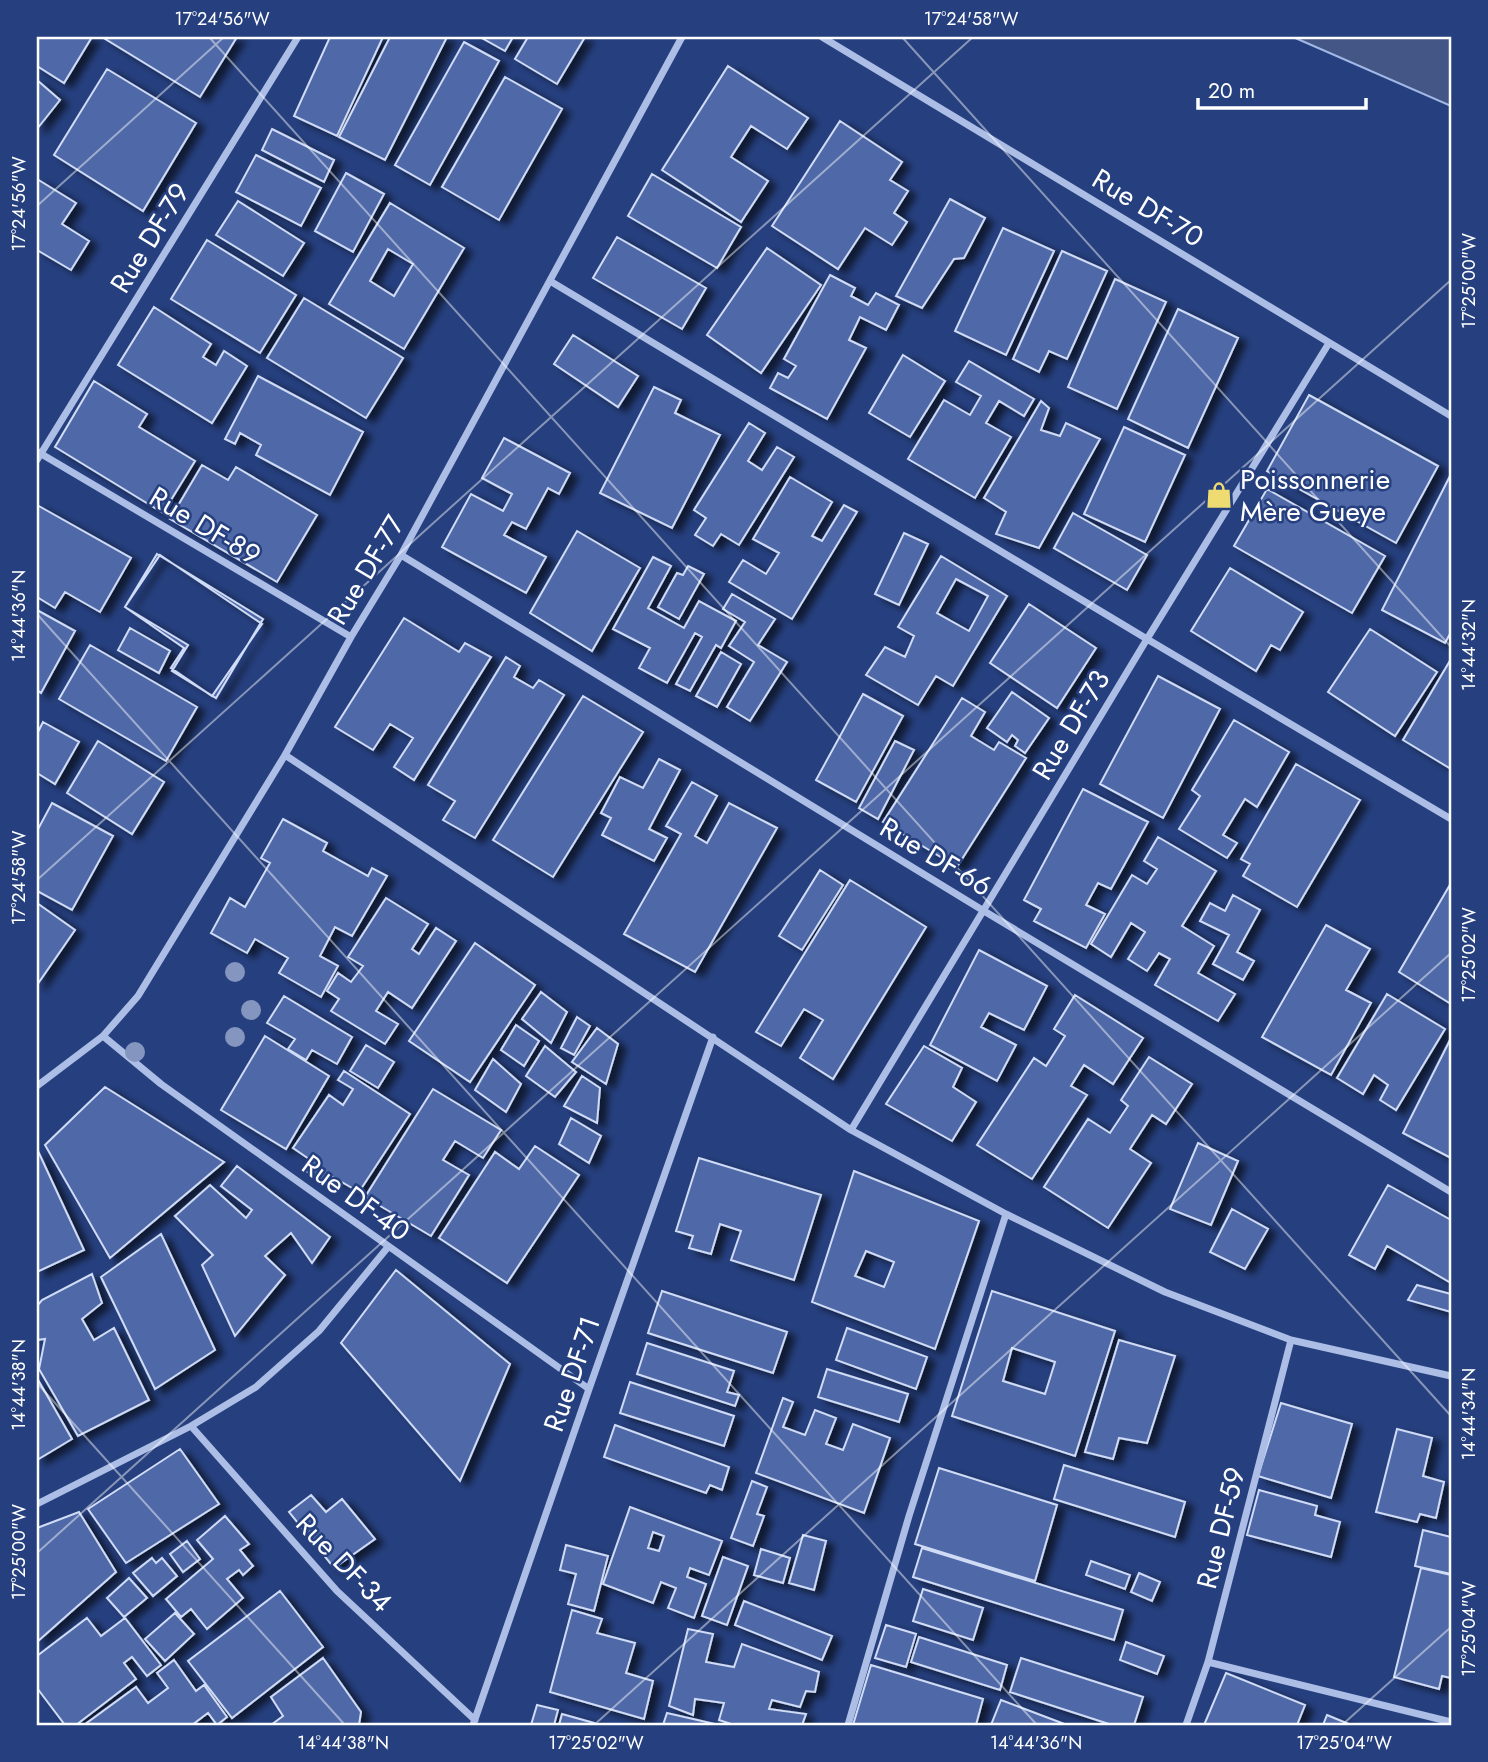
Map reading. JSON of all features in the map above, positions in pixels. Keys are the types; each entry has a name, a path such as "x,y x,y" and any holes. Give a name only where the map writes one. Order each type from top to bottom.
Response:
{"street":[{"name":"Rue DF-79","path":"38,455 298,37"},
{"name":"Rue DF-77","path":"37,1086 103,1036 138,996 285,755 351,637 401,555 682,37"},
{"name":"Rue DF-70","path":"822,37 1451,416"},
{"path":"550,281 1451,819"},
{"name":"Rue DF-73","path":"851,1130 1329,342"},
{"name":"Rue DF-89","path":"38,455 351,637"},
{"name":"Rue DF-66","path":"401,555 1451,1192"},
{"path":"285,755 851,1130 1006,1214 1165,1292 1291,1340 1451,1376"},
{"name":"Rue DF-40","path":"103,1036 160,1084 589,1389"},
{"name":"Rue DF-71","path":"474,1723 713,1037"},
{"path":"848,1725 909,1516 1006,1214"},
{"path":"37,1504 191,1426 256,1387 319,1331 388,1247"},
{"name":"Rue DF-59","path":"1186,1725 1208,1662 1291,1340"},
{"name":"Rue DF-34","path":"191,1426 337,1591 474,1723"},
{"path":"1208,1662 1451,1721"}],"water":[{"path":"1293,37 1451,37 1451,106"}],"building":[{"path":"37,37 92,37 64,83 37,66"},
{"path":"102,37 237,37 200,97"},
{"path":"330,37 383,37 337,136 294,116"},
{"path":"390,37 447,37 385,160 339,137"},
{"path":"480,37 513,37 505,51"},
{"path":"528,37 585,37 557,84 515,59"},
{"path":"464,42 499,61 430,185 395,165"},
{"path":"728,66 808,118 787,149 751,126 731,157 768,181 741,222 662,170"},
{"path":"107,69 196,123 143,211 54,155"},
{"path":"505,77 562,109 499,220 442,187"},
{"path":"37,80 60,100 37,129"},
{"path":"840,121 902,162 890,180 908,191 894,213 907,222 892,245 865,228 838,269 772,226"},
{"path":"272,129 334,160 324,182 262,150"},
{"path":"256,155 321,188 301,226 236,192"},
{"path":"346,173 384,194 353,252 315,231"},
{"path":"652,174 741,227 717,268 628,216"},
{"path":"37,179 76,203 62,224 89,241 71,270 37,250"},
{"path":"950,199 985,218 964,258 954,259 922,308 896,296"},
{"path":"238,201 304,243 283,276 216,235"},
{"path":"390,203 464,248 404,349 329,304","holes":["388,249 413,264 394,296 370,281"]},
{"path":"1003,228 1054,251 1006,355 955,331"},
{"path":"617,237 706,288 682,329 593,278"},
{"path":"207,240 296,295 260,353 171,299"},
{"path":"767,248 821,285 761,373 707,335"},
{"path":"1062,251 1107,271 1067,359 1049,351 1039,372 1013,359"},
{"path":"830,275 855,288 851,296 868,305 876,293 899,305 886,330 860,317 849,340 866,348 827,419 770,388 778,373 788,378 796,366 784,359"},
{"path":"1115,279 1166,302 1117,409 1068,387"},
{"path":"304,298 403,358 366,418 267,358"},
{"path":"154,307 211,344 203,357 216,365 224,351 247,366 212,423 118,365"},
{"path":"1178,309 1238,338 1188,448 1128,419"},
{"path":"573,335 638,376 618,407 554,364"},
{"path":"903,355 945,381 910,437 869,413"},
{"path":"969,361 1034,399 1024,416 999,401 986,423 1011,437 975,498 908,459 944,400 970,415 981,396 956,382"},
{"path":"258,376 363,432 330,495 256,455 261,445 240,433 235,444 225,439"},
{"path":"94,381 147,414 139,427 195,461 163,513 55,447"},
{"path":"654,387 681,400 675,413 720,435 672,528 600,493"},
{"path":"1309,395 1438,466 1396,543 1267,471"},
{"path":"1041,401 1049,408 1041,430 1060,436 1066,423 1100,439 1039,548 996,534 1006,512 984,498"},
{"path":"749,423 765,433 748,461 762,470 777,447 794,457 739,545 721,534 713,546 695,535 706,518 694,510"},
{"path":"1124,427 1185,455 1145,542 1084,514"},
{"path":"504,438 570,473 559,494 548,488 526,529 512,522 504,535 546,557 526,593 442,547 471,494 503,511 512,494 482,478"},
{"path":"202,465 228,480 236,467 317,515 277,582 170,519"},
{"path":"1451,474 1451,632 1445,643 1382,610"},
{"path":"790,477 832,502 812,536 822,541 844,505 857,512 792,619 729,582 743,560 766,574 779,553 753,539"},
{"path":"1267,489 1385,556 1352,613 1234,546"},
{"path":"37,505 131,558 100,612 65,592 55,608 37,597"},
{"path":"1073,513 1147,555 1127,590 1054,548"},
{"path":"577,531 640,568 592,651 530,613"},
{"path":"904,533 928,544 899,605 875,594"},
{"path":"157,554 263,619 216,698 172,671 188,645 125,607"},
{"path":"160,555 262,624 212,696 171,668 184,648 125,607"},
{"path":"941,556 1007,596 953,686 936,676 918,705 866,675 885,647 905,657 914,636 898,627","holes":["956,579 988,596 969,631 937,613"]},
{"path":"653,557 671,566 648,608 684,628 699,601 736,621 721,648 716,645 690,691 676,684 702,637 695,633 667,683 639,668 650,648 613,629"},
{"path":"688,566 704,574 679,619 658,607 677,573 683,575"},
{"path":"1230,568 1303,612 1280,650 1271,645 1256,671 1191,631"},
{"path":"732,594 775,619 758,645 787,662 750,721 727,707 754,662 729,646 745,622 723,609"},
{"path":"1029,604 1096,648 1057,708 990,663"},
{"path":"37,610 75,631 41,693 37,690"},
{"path":"404,618 459,652 465,643 491,657 414,780 394,767 413,738 390,724 373,750 335,727"},
{"path":"130,628 170,651 159,673 118,650"},
{"path":"1370,629 1437,672 1395,736 1328,692"},
{"path":"90,645 197,707 166,761 59,699"},
{"path":"721,652 741,664 717,707 696,696"},
{"path":"506,657 520,666 514,677 533,688 539,680 564,695 475,838 443,820 455,801 428,785"},
{"path":"1451,659 1451,769 1403,740"},
{"path":"1158,676 1220,709 1163,818 1100,784"},
{"path":"1012,692 1049,718 1025,753 1015,746 1018,740 1012,735 1007,742 987,728"},
{"path":"863,694 903,716 856,802 816,780"},
{"path":"583,696 643,732 553,877 493,840"},
{"path":"962,698 985,712 971,736 994,750 999,742 1026,758 957,867 883,822"},
{"path":"1234,720 1289,752 1257,807 1245,799 1223,835 1237,843 1227,858 1179,829 1200,796 1192,790"},
{"path":"43,722 79,742 55,784 37,773 37,734"},
{"path":"98,741 164,782 132,834 67,793"},
{"path":"895,741 914,750 878,819 859,808"},
{"path":"659,759 680,770 649,829 667,838 654,861 602,835 611,818 601,813 620,777 643,788"},
{"path":"1296,764 1360,800 1297,907 1243,876 1250,864 1241,859"},
{"path":"692,782 717,796 695,836 707,843 729,803 777,828 695,972 624,934 681,834 666,826"},
{"path":"1083,789 1148,822 1111,889 1098,883 1086,905 1105,914 1086,948 1034,921 1041,909 1024,900"},
{"path":"52,803 113,836 72,910 37,891 37,831"},
{"path":"283,819 327,843 323,851 368,876 372,868 387,876 352,936 335,927 320,956 338,966 321,997 279,973 288,958 255,939 247,953 211,933 230,898 245,907 270,863 261,858"},
{"path":"1158,837 1216,871 1182,926 1214,946 1198,973 1235,994 1218,1021 1155,985 1170,959 1159,953 1147,971 1128,959 1145,932 1131,923 1111,957 1091,944 1132,875 1147,884 1157,869 1144,861"},
{"path":"820,870 843,885 802,950 779,936"},
{"path":"850,880 926,927 833,1079 800,1058 823,1020 804,1009 781,1046 756,1032"},
{"path":"1451,883 1451,1004 1399,972"},
{"path":"1233,895 1260,910 1237,952 1254,961 1243,980 1213,964 1229,935 1200,921 1210,903 1225,911"},
{"path":"386,898 428,924 412,949 419,954 436,928 456,941 412,1008 388,992 376,1011 398,1024 385,1044 331,1011 339,999 327,991 338,973 351,982 363,966 348,957"},
{"path":"37,903 75,930 37,985"},
{"path":"1326,925 1370,949 1346,990 1371,1003 1331,1075 1262,1037"},
{"path":"475,943 535,985 470,1082 409,1041"},
{"path":"979,950 1047,986 1024,1030 989,1013 981,1027 1016,1045 997,1081 930,1045"},
{"path":"541,992 567,1012 551,1043 522,1019"},
{"path":"1387,994 1445,1029 1396,1110 1380,1100 1388,1085 1374,1075 1363,1094 1337,1078"},
{"path":"1075,995 1143,1038 1113,1084 1084,1065 1071,1086 1087,1095 1032,1179 977,1145 1034,1058 1046,1066 1065,1036 1054,1029"},
{"path":"284,996 352,1037 337,1064 312,1050 306,1060 288,1049 295,1039 267,1023"},
{"path":"577,1017 590,1026 574,1055 561,1048"},
{"path":"516,1025 539,1041 524,1066 501,1050"},
{"path":"597,1028 618,1044 606,1084 572,1062"},
{"path":"265,1036 329,1076 286,1149 221,1110"},
{"path":"1451,1038 1451,1158 1403,1133"},
{"path":"366,1045 394,1062 378,1088 350,1071"},
{"path":"545,1046 576,1072 555,1097 526,1076"},
{"path":"924,1046 962,1068 953,1087 976,1102 952,1141 886,1104"},
{"path":"1149,1057 1192,1084 1166,1124 1152,1115 1130,1149 1151,1163 1108,1228 1044,1187 1088,1119 1110,1133 1128,1106 1121,1100"},
{"path":"493,1059 521,1084 506,1112 475,1090"},
{"path":"344,1071 410,1114 359,1192 333,1177 327,1185 303,1169 309,1159 293,1148 329,1095 343,1105 353,1089 338,1080"},
{"path":"582,1076 600,1088 597,1123 564,1106"},
{"path":"105,1087 224,1162 110,1258 45,1145"},
{"path":"433,1089 501,1130 483,1158 455,1141 443,1160 469,1175 431,1236 365,1197"},
{"path":"571,1118 601,1136 589,1163 559,1144"},
{"path":"1198,1143 1238,1161 1211,1225 1170,1209"},
{"path":"535,1146 579,1175 507,1283 439,1238 495,1152 519,1169"},
{"path":"37,1152 84,1250 37,1272"},
{"path":"699,1158 821,1195 794,1280 731,1260 741,1231 720,1224 711,1254 689,1248 693,1236 676,1231"},
{"path":"237,1166 330,1237 312,1263 291,1233 265,1256 285,1275 235,1336 202,1265 213,1255 175,1216 210,1185 246,1218 252,1210 221,1186"},
{"path":"854,1171 979,1221 935,1349 812,1302","holes":["866,1251 894,1262 884,1287 855,1276"]},
{"path":"1388,1185 1451,1220 1451,1283 1387,1246 1375,1269 1349,1255"},
{"path":"1232,1209 1268,1229 1245,1269 1210,1252"},
{"path":"161,1234 215,1350 155,1389 101,1277"},
{"path":"396,1270 510,1364 460,1481 341,1343"},
{"path":"92,1274 102,1303 82,1319 94,1340 114,1328 149,1400 78,1436 39,1369 45,1339 37,1340 37,1306 42,1300"},
{"path":"1417,1285 1451,1294 1451,1312 1408,1300"},
{"path":"662,1291 787,1332 773,1373 648,1333"},
{"path":"992,1291 1115,1331 1075,1456 952,1416","holes":["1012,1348 1055,1362 1045,1394 1003,1381"]},
{"path":"847,1328 927,1357 916,1389 836,1360"},
{"path":"1119,1340 1175,1356 1147,1443 1119,1438 1113,1459 1085,1452"},
{"path":"647,1343 734,1371 727,1392 739,1395 735,1406 637,1374"},
{"path":"827,1369 908,1394 899,1422 818,1397"},
{"path":"37,1378 72,1439 37,1460"},
{"path":"630,1382 734,1416 724,1446 620,1413"},
{"path":"783,1398 793,1402 783,1427 805,1435 815,1410 836,1418 826,1444 843,1450 853,1424 890,1438 864,1513 756,1473"},
{"path":"1281,1403 1352,1424 1331,1498 1258,1476"},
{"path":"615,1425 729,1467 722,1490 710,1485 706,1493 604,1457"},
{"path":"1397,1429 1432,1438 1423,1476 1444,1482 1436,1518 1420,1514 1417,1522 1376,1512"},
{"path":"180,1449 219,1504 126,1563 88,1509"},
{"path":"1064,1465 1185,1502 1175,1537 1054,1499"},
{"path":"939,1468 1057,1505 1035,1581 915,1544"},
{"path":"752,1481 767,1487 757,1514 764,1516 753,1546 731,1538"},
{"path":"1259,1490 1317,1506 1315,1515 1340,1522 1331,1557 1247,1535"},
{"path":"311,1495 326,1512 342,1499 375,1539 334,1568 289,1512"},
{"path":"630,1507 722,1541 709,1575 690,1568 687,1577 706,1584 694,1618 668,1608 676,1588 661,1582 653,1603 603,1584","holes":["653,1532 664,1536 659,1551 648,1548"]},
{"path":"79,1512 116,1572 37,1642 37,1528"},
{"path":"225,1516 249,1544 240,1550 253,1566 243,1575 239,1570 227,1579 243,1598 207,1629 191,1609 181,1617 166,1599 213,1559 197,1540"},
{"path":"1423,1530 1451,1537 1451,1574 1415,1566"},
{"path":"803,1535 826,1541 814,1590 789,1583"},
{"path":"187,1541 200,1559 183,1572 170,1554"},
{"path":"566,1545 608,1556 594,1611 568,1604 576,1574 560,1570"},
{"path":"922,1548 1123,1610 1114,1640 913,1577"},
{"path":"761,1549 790,1558 783,1583 754,1575"},
{"path":"723,1557 748,1566 727,1625 702,1616"},
{"path":"152,1558 156,1563 162,1558 177,1576 153,1596 133,1573"},
{"path":"1091,1561 1130,1575 1125,1589 1086,1575"},
{"path":"1421,1568 1451,1575 1451,1678 1442,1676 1439,1689 1394,1677"},
{"path":"1139,1573 1160,1582 1152,1601 1131,1592"},
{"path":"129,1578 147,1598 124,1617 107,1598"},
{"path":"923,1589 983,1608 973,1640 913,1621"},
{"path":"280,1591 323,1647 232,1718 188,1661"},
{"path":"744,1601 832,1636 822,1660 735,1625"},
{"path":"572,1610 602,1619 597,1633 635,1643 626,1673 653,1681 644,1719 550,1692"},
{"path":"175,1613 194,1634 165,1661 145,1639"},
{"path":"87,1618 101,1636 125,1618 161,1665 147,1676 132,1657 124,1663 136,1679 76,1725 65,1725 37,1688 37,1656"},
{"path":"886,1625 916,1634 906,1667 875,1658"},
{"path":"688,1629 713,1634 706,1662 734,1667 742,1644 819,1672 815,1692 806,1691 800,1707 772,1700 769,1709 806,1714 802,1725 734,1725 719,1720 724,1703 695,1699 693,1715 669,1706"},
{"path":"919,1637 1007,1665 1000,1690 911,1662"},
{"path":"1126,1642 1164,1656 1157,1674 1120,1660"},
{"path":"323,1658 361,1712 359,1725 271,1725 283,1716 271,1697"},
{"path":"1021,1658 1143,1697 1134,1725 1112,1725 1010,1692"},
{"path":"174,1660 196,1691 204,1685 227,1717 217,1725 208,1713 192,1725 84,1725 136,1687 148,1703 168,1688 157,1673"},
{"path":"871,1665 983,1699 976,1725 853,1725"},
{"path":"1226,1673 1305,1705 1297,1725 1204,1725"},
{"path":"1001,1700 1067,1725 991,1725"},
{"path":"537,1705 558,1710 554,1725 531,1725"},
{"path":"667,1713 715,1724 715,1725 663,1725"},
{"path":"562,1714 594,1723 559,1725"},
{"path":"1327,1715 1351,1725 1323,1725"}],"place":[{"name":"Poissonnerie Mère Gueye","path":"1219,495"}]}
